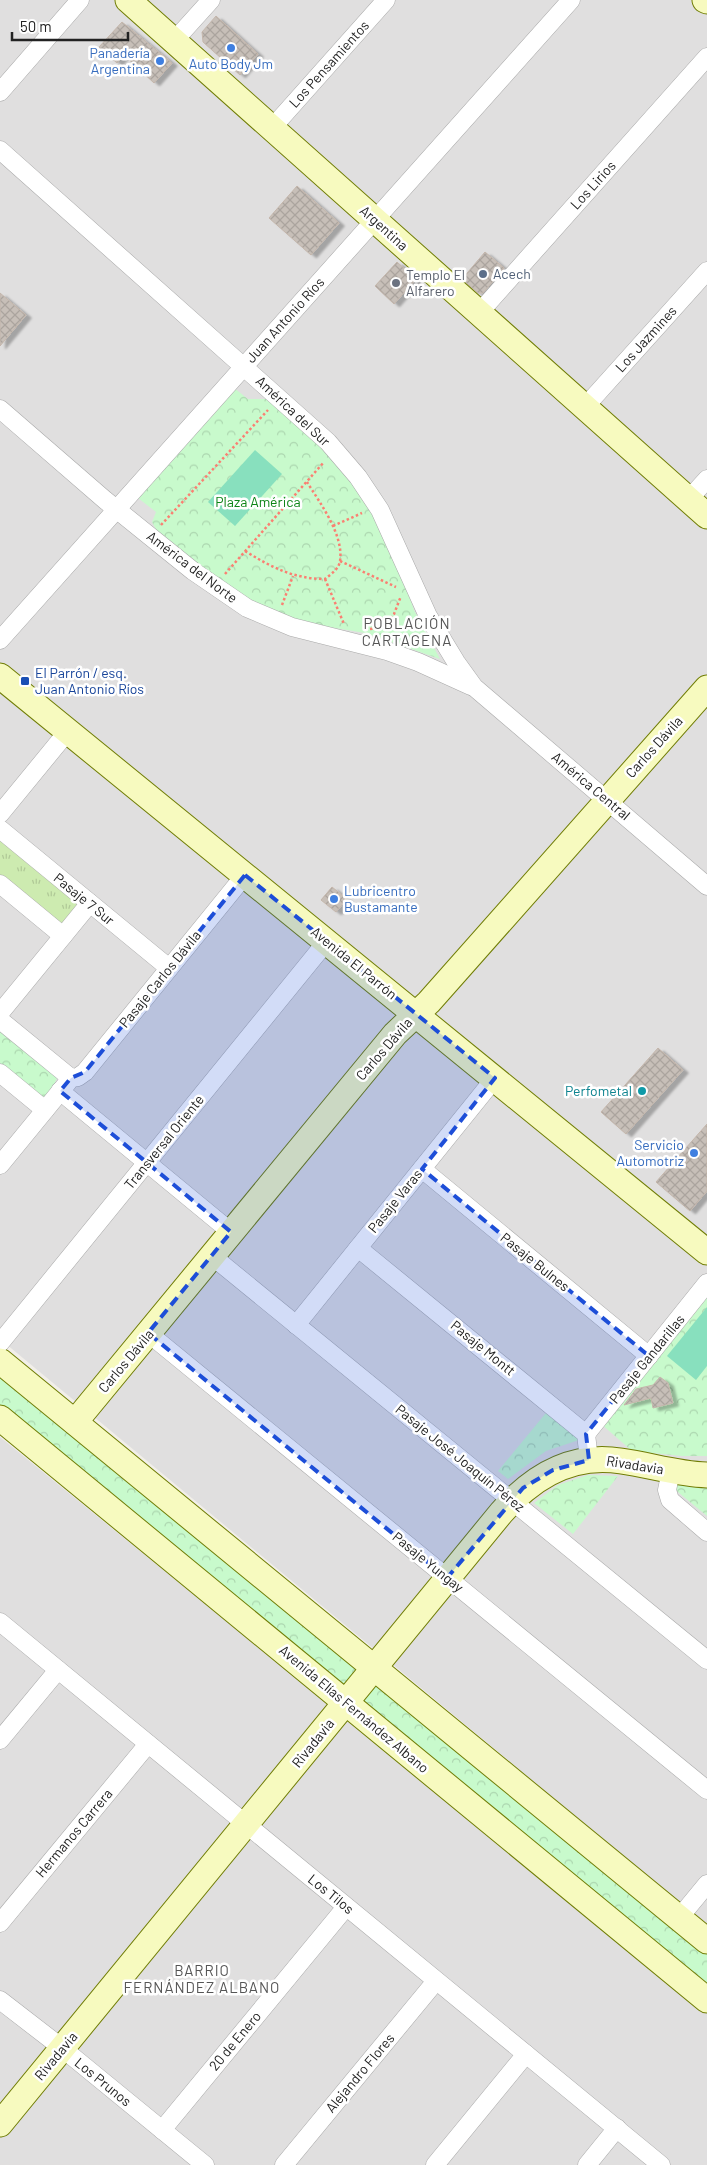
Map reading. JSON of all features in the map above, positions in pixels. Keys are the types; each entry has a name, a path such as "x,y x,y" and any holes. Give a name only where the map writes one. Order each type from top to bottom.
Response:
{"street":[{"path":"0,92 80,0"},
{"name":"Argentina","path":"128,0 707,516"},
{"path":"174,41 210,0"},
{"name":"Los Pensamientos","path":"272,128 386,0"},
{"name":"Juan Antonio Ríos","path":"0,640 571,0"},
{"name":"Los Lirios","path":"479,313 707,57"},
{"name":"América del Sur","path":"0,150 328,442 369,492 390,528 436,630 474,687"},
{"name":"Los Jazmines","path":"584,408 707,271"},
{"name":"América del Norte","path":"0,409 116,509 210,584 254,612 292,627 387,651 418,662 474,687"},
{"path":"688,500 707,479"},
{"name":"Avenida El Parrón","path":"0,676 707,1252"},
{"name":"América Central","path":"474,687 707,886"},
{"name":"Carlos Dávila","path":"75,1422 395,1034 429,1002 707,688"},
{"path":"0,814 68,731"},
{"name":"Pasaje 7 Sur","path":"0,829 169,968"},
{"name":"Pasaje Carlos Dávila","path":"66,1084 85,1072 245,874"},
{"path":"0,884 63,936"},
{"path":"0,1013 90,904"},
{"name":"Transversal Oriente","path":"0,1343 327,941"},
{"path":"0,1020 147,1162 232,1232"},
{"path":"0,1073 45,1110"},
{"name":"Pasaje Varas","path":"296,1324 495,1078"},
{"path":"0,1165 66,1084"},
{"name":"Pasaje Bulnes","path":"422,1169 649,1356"},
{"name":"Pasaje Montt","path":"358,1248 586,1434"},
{"name":"Pasaje José Joaquín Pérez","path":"212,1256 707,1660"},
{"name":"Pasaje Gandarillas","path":"586,1434 707,1283"},
{"name":"Pasaje Yungay","path":"148,1333 707,1790"},
{"path":"0,1360 707,1941"},
{"name":"Avenida Elías Fernández Albano","path":"0,1418 707,2000"},
{"path":"586,1434 589,1460"},
{"name":"Rivadavia","path":"0,2124 447,1578 523,1488 552,1470 589,1460 620,1460 671,1471 707,1475"},
{"path":"671,1471 667,1490 670,1500 707,1532"},
{"name":"Los Tilos","path":"0,1622 661,2165"},
{"path":"0,1740 58,1670"},
{"name":"Hermanos Carrera","path":"0,1923 148,1744"},
{"path":"679,1918 707,1884"},
{"name":"20 de Enero","path":"162,2130 346,1907"},
{"name":"Alejandro Flores","path":"284,2165 436,1980"},
{"name":"Los Prunos","path":"0,2000 205,2165"},
{"path":"435,2165 526,2054"},
{"path":"586,2165 617,2128"}],"path":[{"path":"148,534 159,527 271,407"},
{"path":"221,578 328,458"},
{"path":"245,551 270,567 293,576 325,579 334,572 340,562 334,526 307,482"},
{"path":"334,526 368,510"},
{"path":"340,562 400,588"},
{"path":"279,612 293,576"},
{"path":"325,579 346,627 336,626"},
{"path":"364,630 384,627 394,614 401,595 399,579"}],"highlighted area":[{"path":"245,875 495,1078 422,1169 649,1356 586,1434 589,1460 553,1470 523,1488 447,1578 148,1333 231,1232 60,1091 71,1078 85,1072"}],"shaded area":[{"path":"0,0 707,0 707,1925 0,1339"},
{"path":"0,1437 707,2013 707,2165 0,2165"}],"green space":[{"name":"Plaza América","path":"234,388 248,399 269,399 330,451 376,516 398,562 414,610 440,659 365,633 293,621 234,592 159,535 152,522 156,512 138,498"},
{"path":"255,450 282,474 235,526 208,502"},
{"path":"0,837 82,903 61,929 0,879"},
{"path":"0,1031 57,1078 47,1101 0,1063"},
{"path":"707,1291 707,1456 682,1456 632,1451 600,1423"},
{"path":"707,1307 707,1366 696,1380 667,1356"},
{"path":"0,1375 707,1954 707,1991 0,1410"},
{"path":"550,1408 585,1438 546,1451 508,1479 498,1471"},
{"path":"588,1475 618,1476 573,1534 534,1503 558,1485"},
{"path":"667,1483 707,1484 707,1516"}],"building":[{"name":"Auto Body Jm","path":"216,16 258,54 240,75 203,42 202,32"},
{"path":"122,22 172,63 154,83 124,55 117,63 99,47"},
{"path":"297,186 339,223 311,255 269,218"},
{"name":"Acech","path":"485,252 504,268 483,293 478,293 462,279"},
{"name":"Templo El Alfarero","path":"397,262 416,279 394,304 375,286"},
{"path":"0,293 26,315 0,346"},
{"name":"Lubricentro Bustamante","path":"332,887 347,899 336,912 321,900"},
{"name":"Perfometal","path":"658,1048 683,1070 626,1134 601,1112"},
{"name":"Servicio Automotriz","path":"707,1124 707,1191 690,1211 656,1182"},
{"path":"660,1377 668,1383 673,1403 653,1408 651,1398 624,1405 636,1389 653,1385"}],"place":[{"name":"Auto Body Jm","path":"231,48"},
{"name":"Panadería Argentina","path":"160,61"},
{"name":"Acech","path":"483,274"},
{"name":"Templo El Alfarero","path":"396,283"},
{"name":"El Parrón / esq. Juan Antonio Ríos","path":"25,681"},
{"name":"Lubricentro Bustamante","path":"334,899"},
{"name":"Perfometal","path":"642,1091"},
{"name":"Servicio Automotriz","path":"694,1153"}],"district":[{"name":"POBLACIÓN CARTAGENA","path":"407,632"},
{"name":"BARRIO FERNÁNDEZ ALBANO","path":"202,1980"}]}
